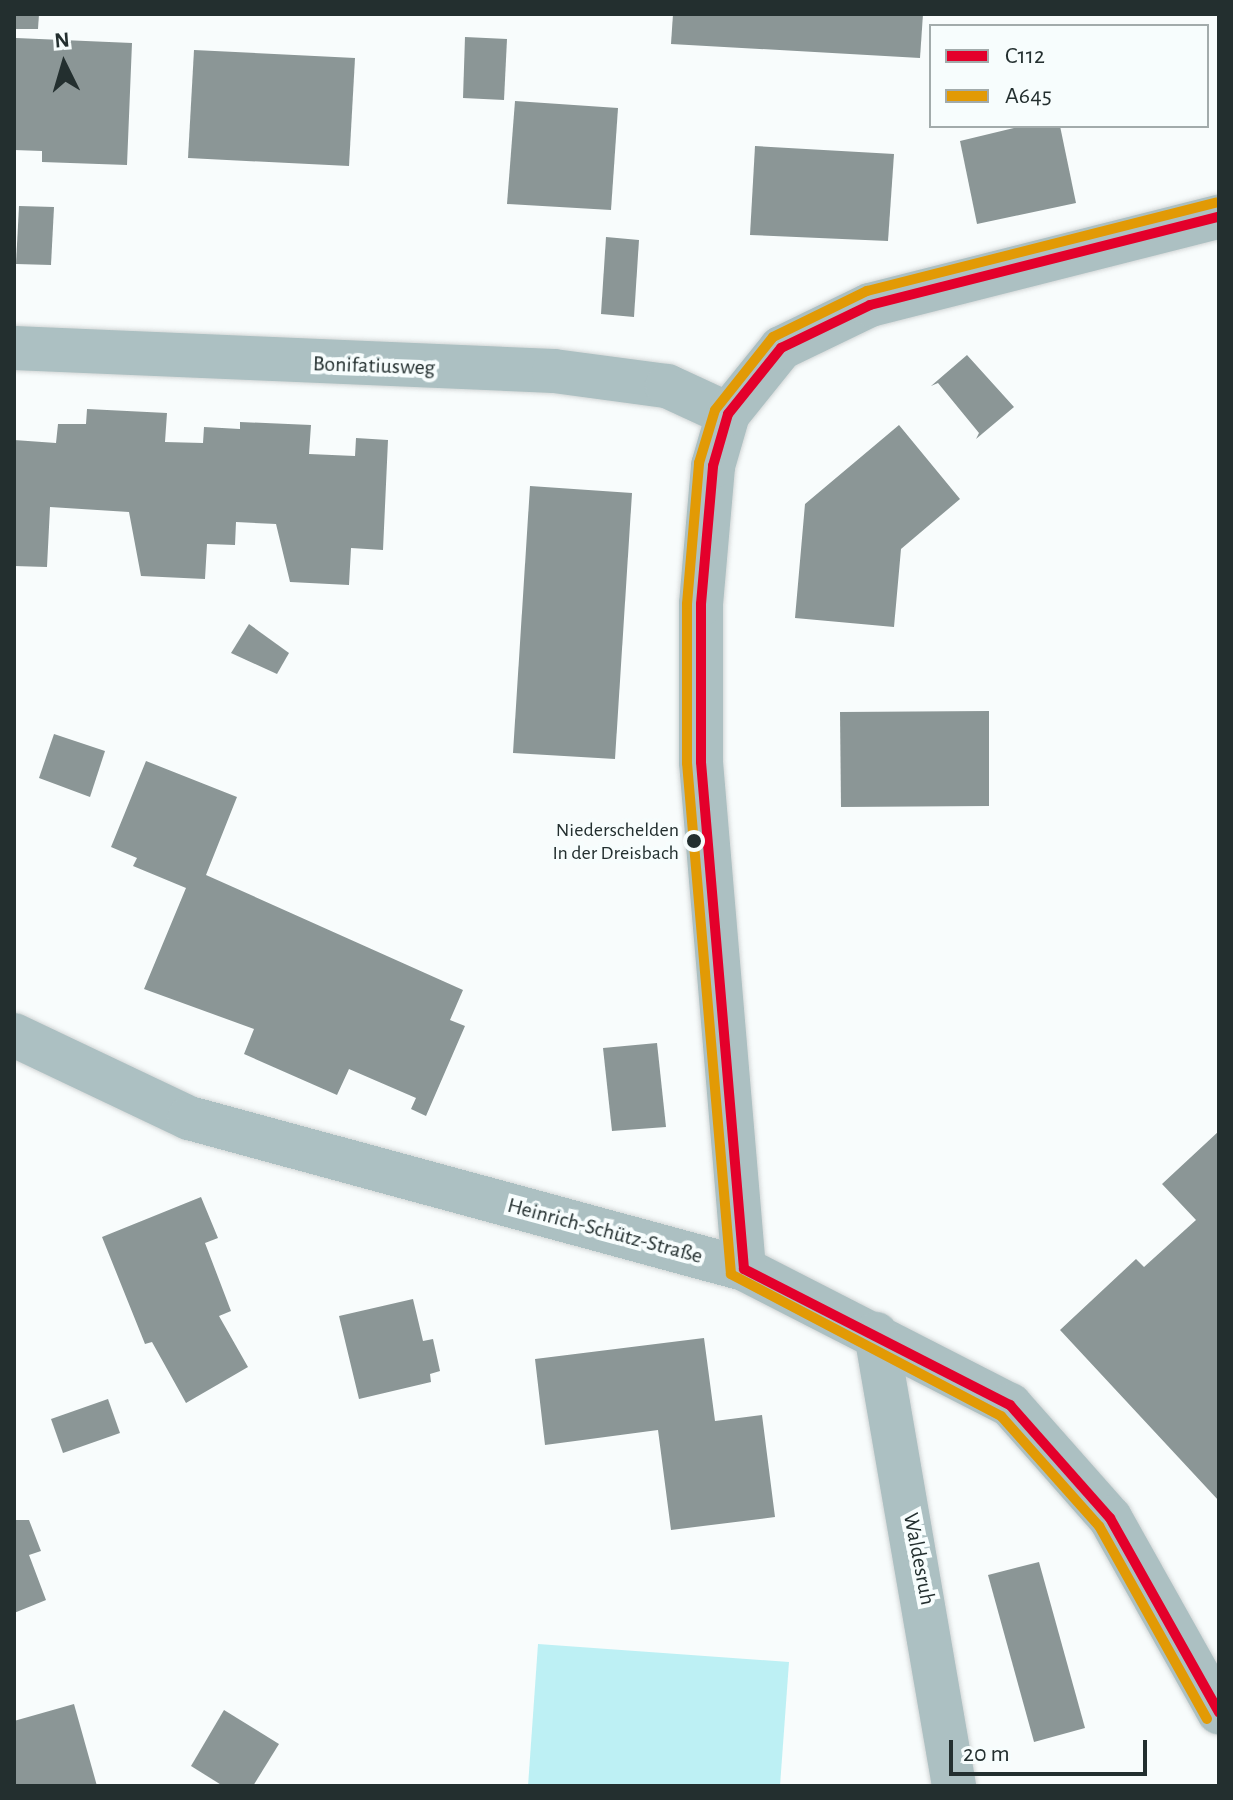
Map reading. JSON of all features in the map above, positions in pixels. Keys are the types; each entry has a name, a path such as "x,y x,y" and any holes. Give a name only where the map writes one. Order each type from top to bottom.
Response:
{"street":[{"path":"744,1269 701,762 701,604 713,466 728,414 781,348 870,305 1219,217"},
{"name":"Bonifatiusweg","path":"14,348 554,371 667,386 728,414"},
{"name":"Heinrich-Schütz-Straße","path":"14,1035 189,1118 744,1269 1010,1405 1110,1518 1219,1712"},
{"name":"Waldesruh","path":"876,1334 954,1786"}],"shaded area":[{"path":"538,1644 789,1662 780,1786 528,1786"}],"building":[{"path":"14,14 39,14 38,29 14,29"},
{"path":"673,14 923,14 920,58 671,44"},
{"path":"465,37 507,39 504,100 463,98"},
{"path":"16,38 132,43 127,165 42,162 42,151 14,150"},
{"path":"194,50 355,58 349,166 188,158"},
{"path":"515,101 618,108 611,210 507,204"},
{"path":"1014,128 1060,128 1076,203 977,224 960,141"},
{"path":"755,146 894,154 888,241 750,235"},
{"path":"19,206 54,207 51,265 16,264"},
{"path":"606,237 639,240 634,317 601,314"},
{"path":"967,355 1014,407 976,439 979,433 938,383 931,386"},
{"path":"87,409 167,413 165,442 203,443 204,427 240,429 240,422 311,425 309,454 355,456 356,438 388,440 383,550 351,548 349,585 290,582 276,524 236,522 235,545 207,544 205,579 141,576 129,512 50,507 47,567 14,566 14,440 56,443 58,424 86,424"},
{"path":"899,425 960,499 901,549 894,627 795,618 805,504"},
{"path":"530,486 632,493 615,759 513,753"},
{"path":"249,624 289,653 277,674 231,653"},
{"path":"989,711 989,806 841,807 840,712"},
{"path":"54,734 105,751 90,797 39,778"},
{"path":"146,761 237,797 206,875 463,990 450,1020 465,1026 426,1116 411,1109 416,1098 349,1069 337,1095 244,1054 254,1029 144,989 186,888 133,866 137,858 111,847"},
{"path":"657,1043 666,1127 612,1131 603,1048"},
{"path":"1219,1131 1219,1501 1060,1330 1136,1259 1144,1267 1196,1220 1162,1184"},
{"path":"201,1197 218,1238 205,1243 231,1311 219,1316 248,1367 186,1403 152,1342 145,1344 102,1237"},
{"path":"413,1299 423,1341 433,1339 440,1371 430,1374 431,1382 359,1399 339,1316"},
{"path":"704,1338 715,1421 762,1415 775,1517 671,1530 658,1430 545,1445 535,1359"},
{"path":"108,1399 120,1433 63,1453 51,1419"},
{"path":"14,1520 29,1520 41,1551 29,1555 46,1600 14,1613"},
{"path":"1039,1562 1085,1728 1034,1742 988,1575"},
{"path":"74,1704 97,1786 14,1786 14,1721"},
{"path":"224,1710 279,1744 253,1786 223,1786 191,1766"}],"transit line":[{"name":"A645","path":"1207,1719 1099,1526 1001,1416 731,1274 687,763 687,604 699,463 715,410 773,337 867,291 1216,203"},
{"name":"C112","path":"744,1269 701,762 701,604 713,466 728,414 781,348 870,305 1219,217"},
{"name":"C112","path":"744,1269 1010,1405 1110,1518 1219,1712"}],"place":[{"name":"Niederschelden In der Dreisbach","path":"694,841"}]}
